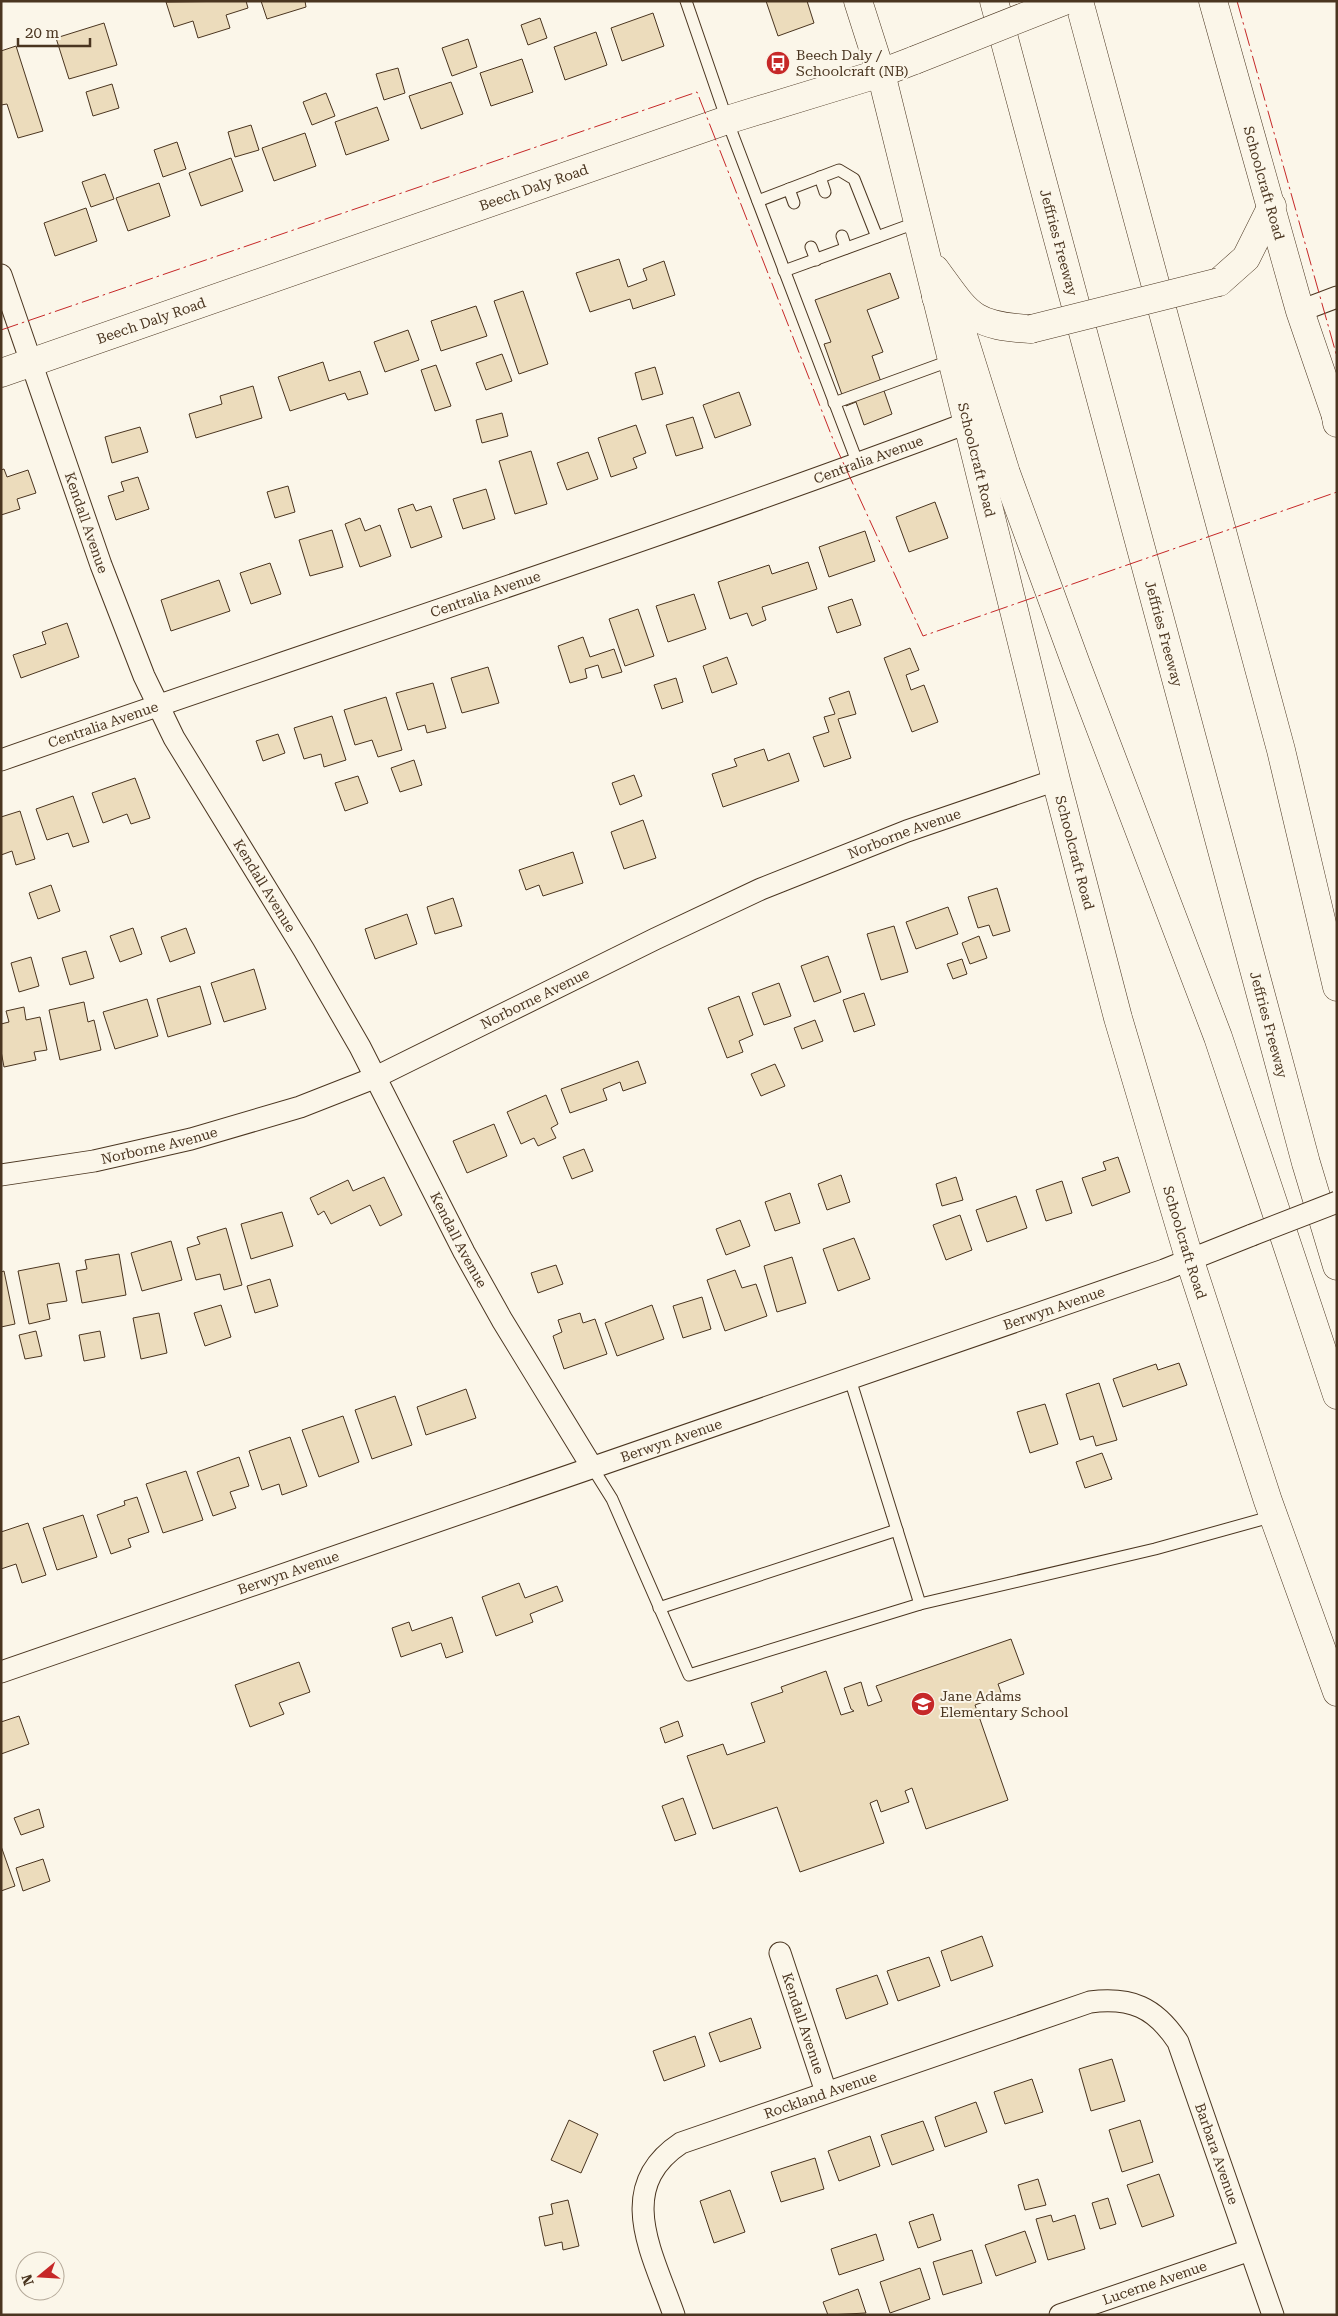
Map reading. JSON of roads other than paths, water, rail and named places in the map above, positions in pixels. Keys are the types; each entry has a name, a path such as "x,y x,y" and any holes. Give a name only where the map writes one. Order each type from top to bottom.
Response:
{"main road":[{"name":"Schoolcraft Road","path":"858,1 881,73 1056,780 1118,1018 1190,1261 1274,1516 1337,1692"},
{"name":"Jeffries Freeway","path":"994,1 1304,1153 1337,1266"},
{"name":"Beech Daly Road","path":"1,374 727,120 881,73 1064,1"},
{"path":"1080,1 1278,741 1337,986"},
{"name":"Schoolcraft Road","path":"1213,1 1300,310 1336,420"},
{"path":"926,257 966,311 988,324 1005,328 1031,329 1219,282 1246,258 1272,206"},
{"path":"936,297 961,328 1006,473 1076,664 1218,1037 1337,1395"}],"street":[{"name":"Kendall Avenue","path":"1,275 101,565 144,676 174,738 355,1038 468,1260 592,1467"},
{"path":"1300,310 1337,298"},
{"name":"Centralia Avenue","path":"1,760 453,606 858,464 967,423"},
{"name":"Norborne Avenue","path":"1,1175 94,1161 191,1139 300,1107 374,1078 655,939 761,889 907,832 1056,780"},
{"name":"Berwyn Avenue","path":"1,1672 1190,1261 1337,1202"},
{"name":"Kendall Avenue","path":"780,1953 826,2092"},
{"name":"Rockland Avenue","path":"674,2315 643,2226 642,2206 645,2185 658,2163 668,2152 681,2143 1090,2002 1111,1999 1132,2002 1142,2007"},
{"name":"Barbara Avenue","path":"1142,2007 1168,2026 1178,2042 1273,2315"},
{"name":"Lucerne Avenue","path":"1060,2315 1250,2250"}],"lane":[{"path":"686,1 727,120 858,464"},
{"path":"758,201 839,170 854,179 877,237"},
{"path":"820,177 825,192"},
{"path":"789,189 794,203"},
{"path":"784,271 918,222"},
{"path":"842,236 846,248"},
{"path":"811,247 816,260"},
{"path":"834,403 952,360"},
{"path":"850,1379 920,1604"},
{"path":"592,1467 612,1499 688,1675 920,1604 1155,1549 1274,1516"},
{"path":"659,1608 897,1530"}],"place":[{"name":"Beech Daly / Schoolcraft (NB)","path":"778,63"},
{"name":"Jane Adams Elementary School","path":"923,1704"}]}
